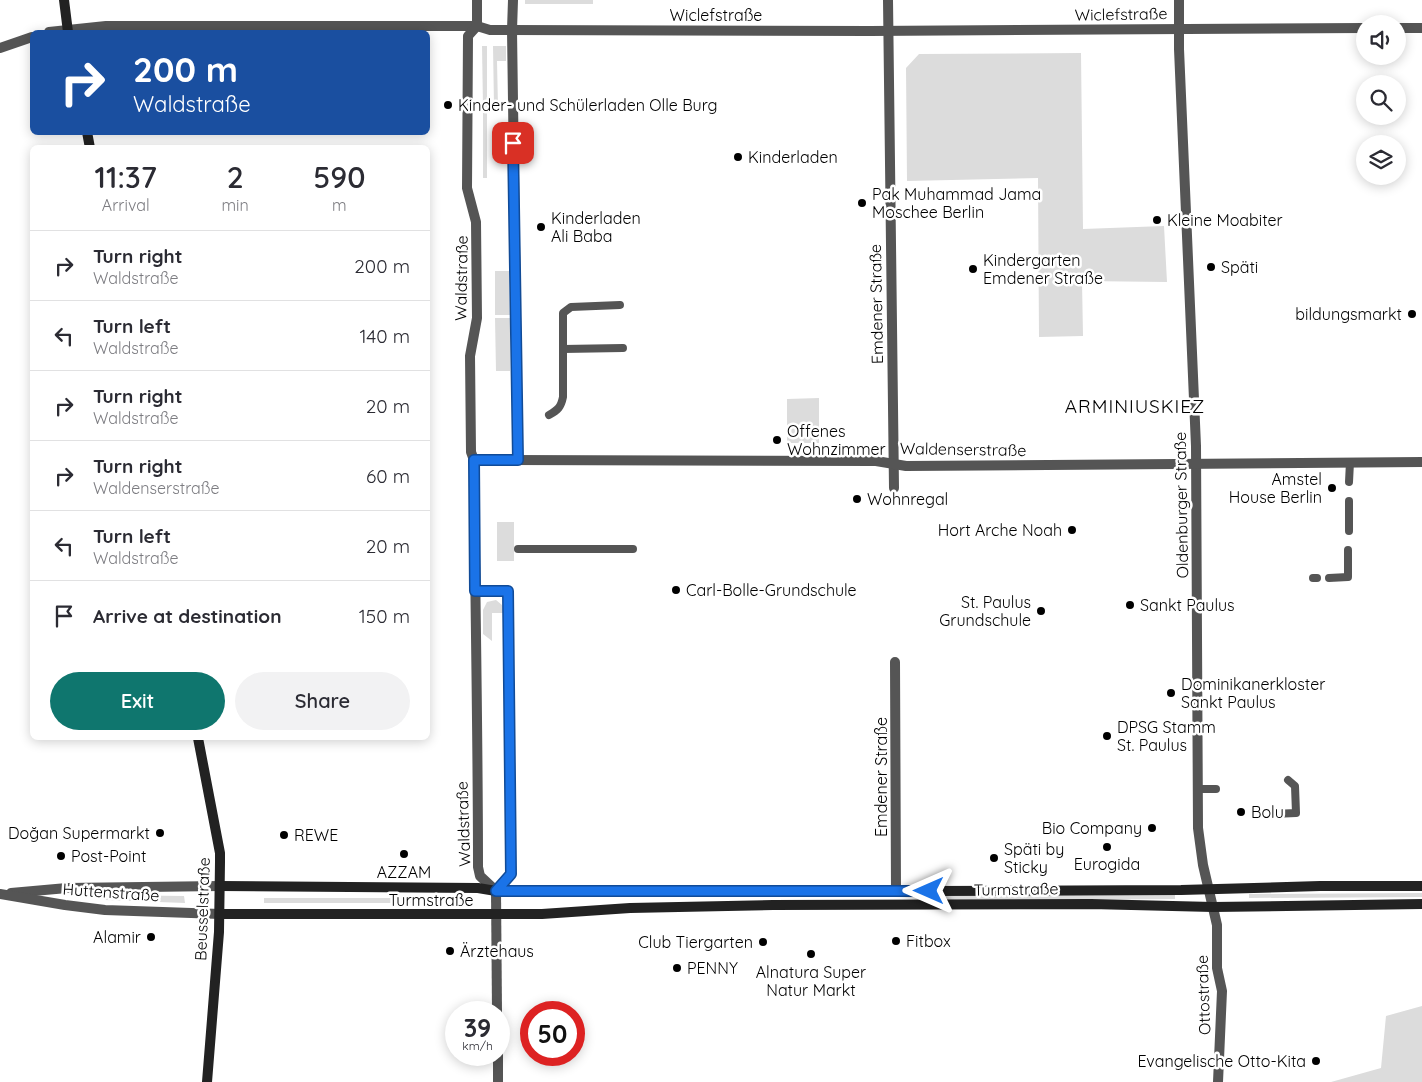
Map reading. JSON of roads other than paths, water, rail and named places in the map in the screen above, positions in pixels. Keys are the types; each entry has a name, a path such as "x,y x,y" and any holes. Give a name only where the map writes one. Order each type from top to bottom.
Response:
{"main road":[{"path":"64,0 68,30"},
{"name":"Beusselstraße","path":"198,740 220,853 220,914 207,1082"},
{"name":"Turmstraße","path":"220,886 478,888 496,891 896,891 1422,886"},
{"path":"615,891 615,909"},
{"name":"Turmstraße","path":"220,914 542,914 615,909 782,905 1050,904 1213,907 1422,904"}],"street":[{"name":"Waldstraße","path":"477,0 477,26 468,36 467,188 476,222 477,318 470,356 471,449 474,460 478,867 480,876 496,891"},
{"path":"513,0 518,460"},
{"name":"Emdener Straße","path":"888,0 894,488"},
{"name":"Oldenburger Straße","path":"1179,0 1196,463 1198,828 1208,889"},
{"name":"Wiclefstraße","path":"76,30 106,26 477,26 490,30 888,31 1356,28"},
{"path":"1406,28 1422,28"},
{"path":"0,48 30,38"},
{"name":"Waldenserstraße","path":"474,460 866,461 906,466 1422,462"},
{"path":"475,591 508,591 511,874 496,891 498,1001"},
{"name":"Emdener Straße","path":"895,662 896,891"},
{"name":"Huttenstraße","path":"0,894 67,888 220,886"},
{"name":"Ottostraße","path":"1208,889 1216,925 1217,968 1222,991 1218,1082"},
{"name":"Huttenstraße","path":"0,894 99,909 220,914"},
{"path":"498,1066 498,1082"}],"lane":[{"path":"549,415 561,405 563,397 563,313 570,307 620,305"},
{"path":"563,349 622,348"},
{"path":"1349,482 1350,462"},
{"path":"1349,501 1349,531"},
{"path":"518,549 633,549"},
{"path":"1330,578 1348,577 1348,550"},
{"path":"1273,814 1296,814 1295,786 1288,780"},
{"path":"1198,789 1216,789"}],"place":[{"name":"Kinder- und Schülerladen Olle Burg","path":"448,105"},
{"name":"Kinderladen","path":"738,157"},
{"name":"Pak Muhammad Jama Moschee Berlin","path":"862,203"},
{"name":"Kleine Moabiter","path":"1157,220"},
{"name":"Kinderladen Ali Baba","path":"541,227"},
{"name":"Späti","path":"1211,267"},
{"name":"Kindergarten Emdener Straße","path":"973,269"},
{"name":"bildungsmarkt","path":"1412,314"},
{"name":"Offenes Wohnzimmer","path":"777,440"},
{"name":"Amstel House Berlin","path":"1332,488"},
{"name":"Wohnregal","path":"857,499"},
{"name":"Hort Arche Noah","path":"1072,530"},
{"name":"Carl-Bolle-Grundschule","path":"676,590"},
{"name":"Sankt Paulus","path":"1130,605"},
{"name":"St. Paulus Grundschule","path":"1041,611"},
{"name":"Dominikanerkloster Sankt Paulus","path":"1171,693"},
{"name":"DPSG Stamm St. Paulus","path":"1107,736"},
{"name":"Bolu","path":"1241,812"},
{"name":"Bio Company","path":"1152,828"},
{"name":"Doğan Supermarkt","path":"160,833"},
{"name":"REWE","path":"284,835"},
{"name":"Eurogida","path":"1107,847"},
{"name":"AZZAM","path":"404,854"},
{"name":"Post-Point","path":"61,856"},
{"name":"Späti by Sticky","path":"994,858"},
{"name":"Alamir","path":"151,937"},
{"name":"Fitbox","path":"896,941"},
{"name":"Club Tiergarten","path":"763,942"},
{"name":"Ärztehaus","path":"450,951"},
{"name":"Alnatura Super Natur Markt","path":"811,954"},
{"name":"PENNY","path":"677,968"},
{"name":"Evangelische Otto-Kita","path":"1316,1061"}],"district":[{"name":"ARMINIUSKIEZ","path":"1135,406"}]}
